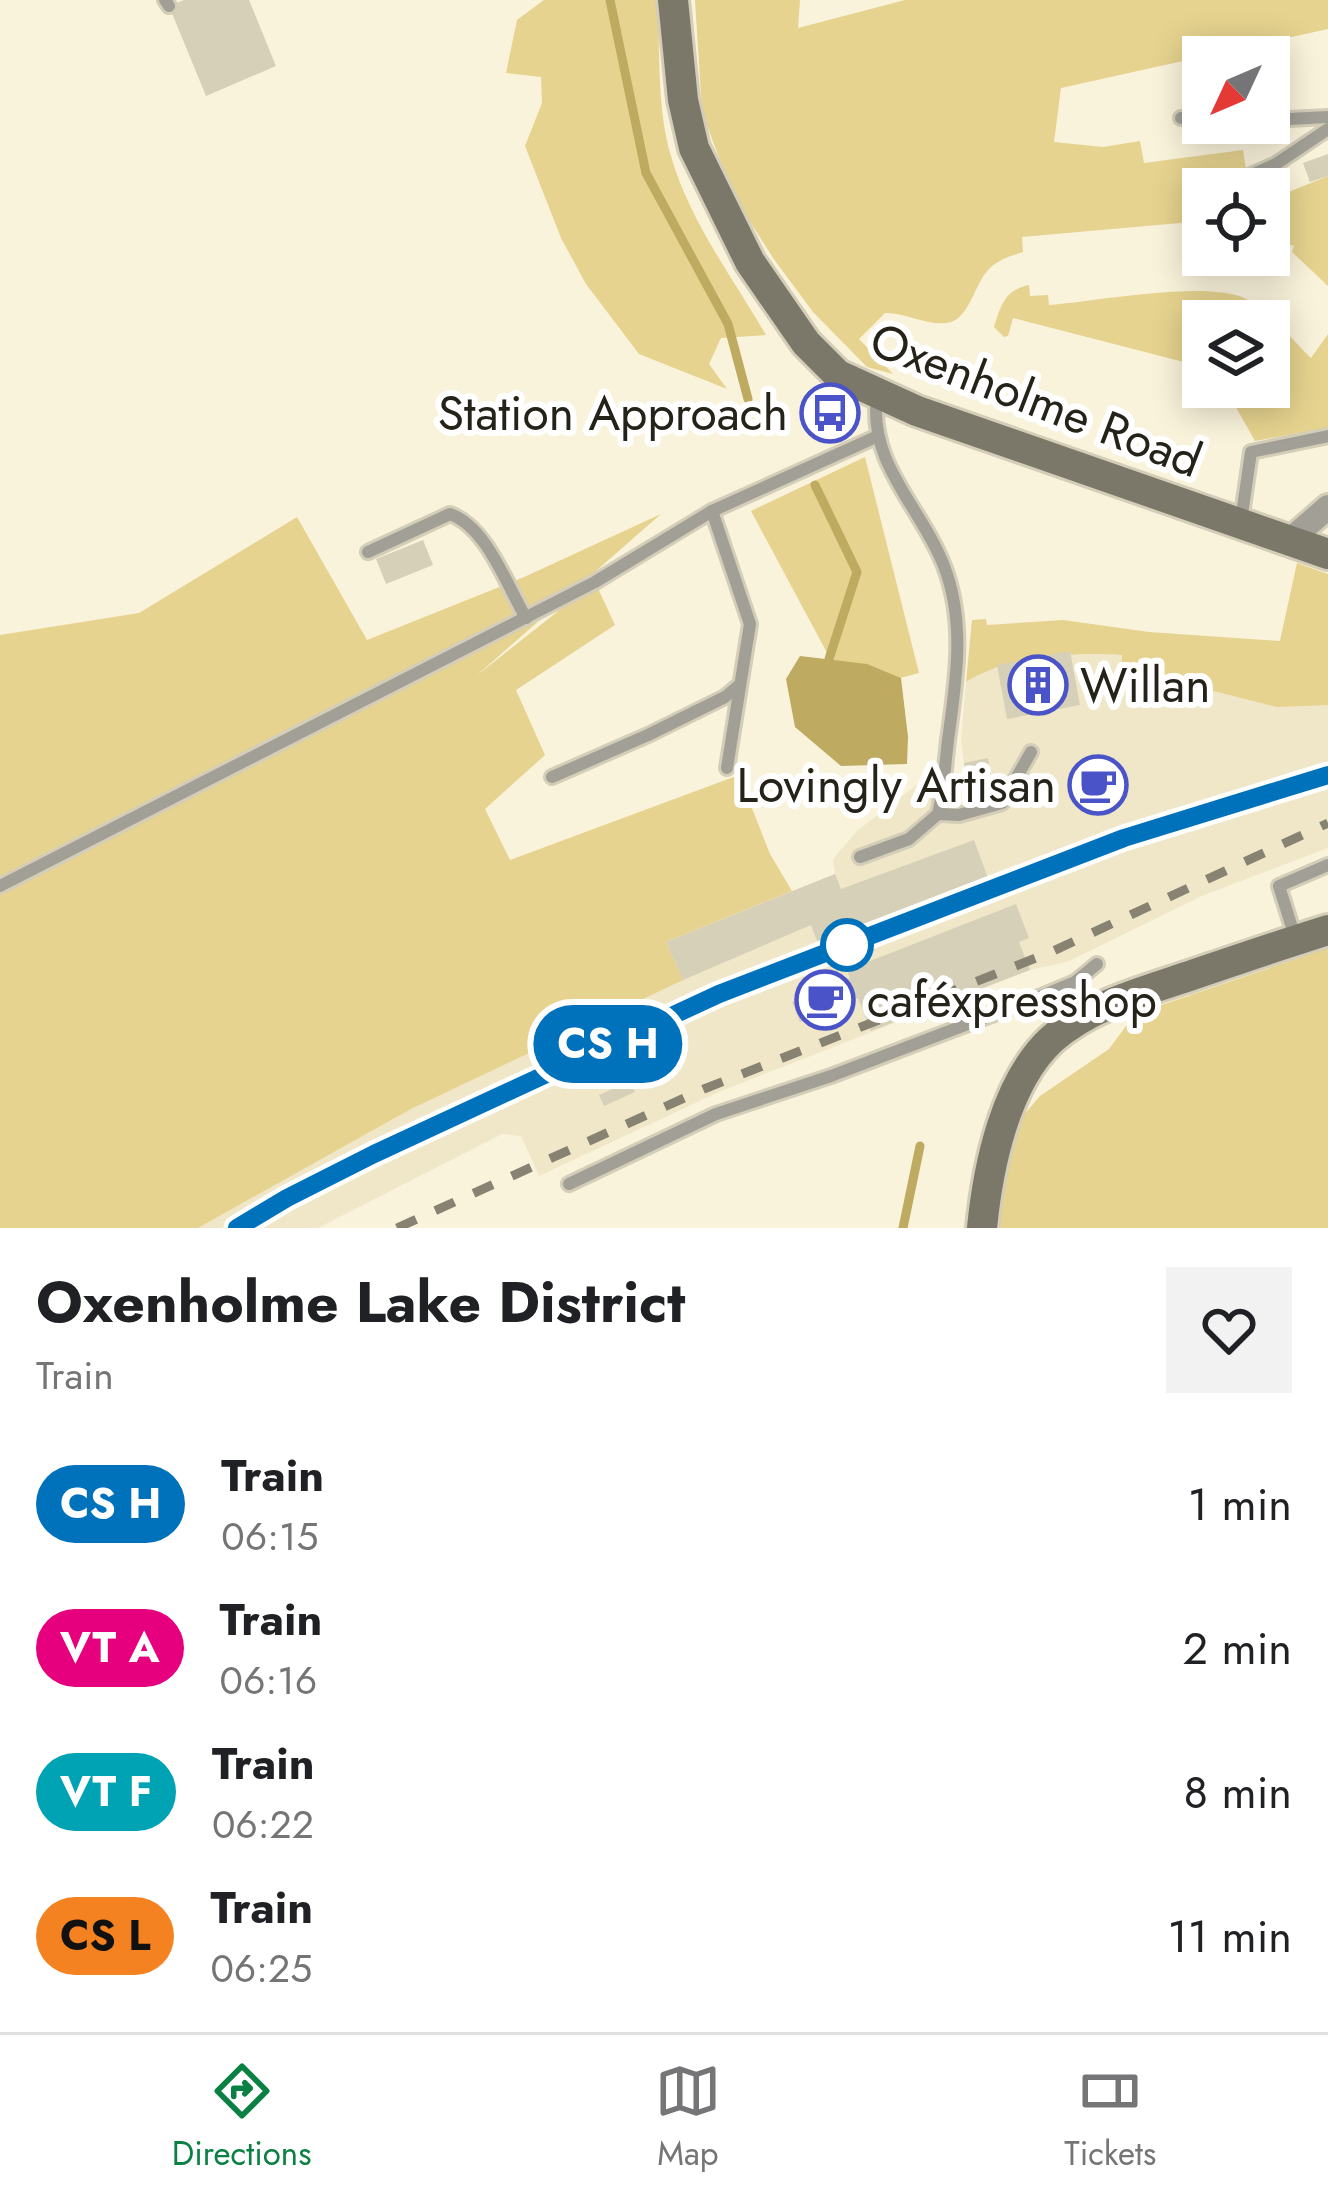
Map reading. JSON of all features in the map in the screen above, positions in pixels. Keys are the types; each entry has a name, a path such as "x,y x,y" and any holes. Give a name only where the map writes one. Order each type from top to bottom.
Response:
{"main road":[{"name":"Oxenholme Road","path":"673,0 683,100 694,148 750,262 821,361 877,396 1328,554"},
{"path":"982,1228 991,1172 1013,1099 1052,1040 1078,1021 1126,998 1328,930"}],"street":[{"path":"1289,541 1328,507"}],"lane":[{"path":"1290,120 1328,117"},
{"path":"1267,168 1328,129"},
{"path":"860,857 909,839 938,814 958,667 958,618 944,564 890,472 878,436 877,396"},
{"path":"0,886 596,582 712,511 878,436"},
{"path":"1240,524 1251,452 1328,436"},
{"path":"712,511 750,624 727,768"},
{"path":"368,552 450,514 462,518 481,539 526,618"},
{"path":"552,777 648,735 738,686"},
{"path":"938,814 959,815 1002,803 1031,752"},
{"path":"1296,940 1279,886 1328,865"},
{"path":"569,1184 716,1114 1039,998 1076,982 1097,964"}],"shaded area":[{"path":"544,0 657,0 661,98 671,156 700,226 766,335 721,338 709,364 727,389 639,354 586,284 561,238 525,146 542,103 541,77 506,73 517,20"},
{"path":"695,0 800,0 798,28 905,0 1328,0 1328,29 1290,37 1182,36 1182,61 1061,88 1054,142 1103,147 1140,141 1144,163 1243,150 1246,168 1182,168 1182,223 1022,237 1023,252 989,269 968,306 951,322 885,313 859,339 893,374 867,367 813,312 773,258 732,193 702,112"},
{"path":"1328,176 1328,286 1292,252 1290,191"},
{"path":"1029,285 1030,296 1048,295 1049,305 1198,291 1248,300 1182,300 1182,362 1013,318 1004,337 994,327 1014,291"},
{"path":"1328,334 1328,428 1255,441 1236,408 1290,408 1290,336 1311,358"},
{"path":"865,457 919,673 848,692 751,511"},
{"path":"661,514 476,676 595,582 615,625 516,690 545,755 485,809 510,860 739,775 770,854 792,891 666,942 683,980 411,1109 198,1228 0,1228 0,635 139,613 297,517 367,640 522,578"},
{"path":"1297,563 1328,574 1328,848 1202,896 1067,962 1030,970 721,1091 539,1176 521,1136 502,1134 318,1228 198,1228 411,1109 562,1035 666,942 835,874 833,859 858,830 923,780 967,787 961,740 966,682 983,671 1079,652 1122,655 1280,641"},
{"path":"1297,563 1328,574 1328,705 1277,707 1122,668 1122,655 1042,657 1002,666 966,682 972,620 986,619 987,625 1063,620 1149,632 1280,641"},
{"path":"800,656 867,664 901,678 907,764 841,766 795,727 786,679"},
{"path":"1328,948 1328,1228 991,1228 1006,1154 1022,1117 1040,1096 1109,1049 1135,1014"}],"building":[{"path":"184,0 249,0 276,66 206,96 169,6"},
{"path":"1328,154 1328,176 1310,182 1303,163"},
{"path":"423,540 433,565 386,584 376,559"},
{"name":"Willan","path":"1070,651 1080,705 1007,719 997,665"},
{"name":"Lovingly Artisan","path":"1114,757 1128,796 1082,812 1068,773"},
{"path":"988,758 992,783 968,787 964,763"},
{"path":"974,840 988,878 817,941 811,925 683,980 666,942 835,874 841,889"},
{"path":"1016,904 1029,938 1019,942 1030,970 871,1031 858,998 800,1022 792,1002 850,978 847,970"},
{"path":"630,1081 635,1092 604,1106 599,1095"}],"waterway":[{"path":"610,0 646,173 728,324 748,399"},
{"path":"815,485 857,572 829,659 830,670"},
{"path":"903,1228 920,1146"}],"railway":[{"path":"237,1228 374,1154 719,995 1124,838 1328,775"},
{"path":"397,1228 704,1089 1051,952 1328,823"}],"train":[{"path":"237,1228 374,1154 719,994 1124,838 1328,775"}],"place":[{"name":"Station Approach","path":"830,413"},
{"name":"Willan","path":"1038,685"},
{"name":"Lovingly Artisan","path":"1098,785"},
{"name":"caféxpresshop","path":"825,1000"}]}
